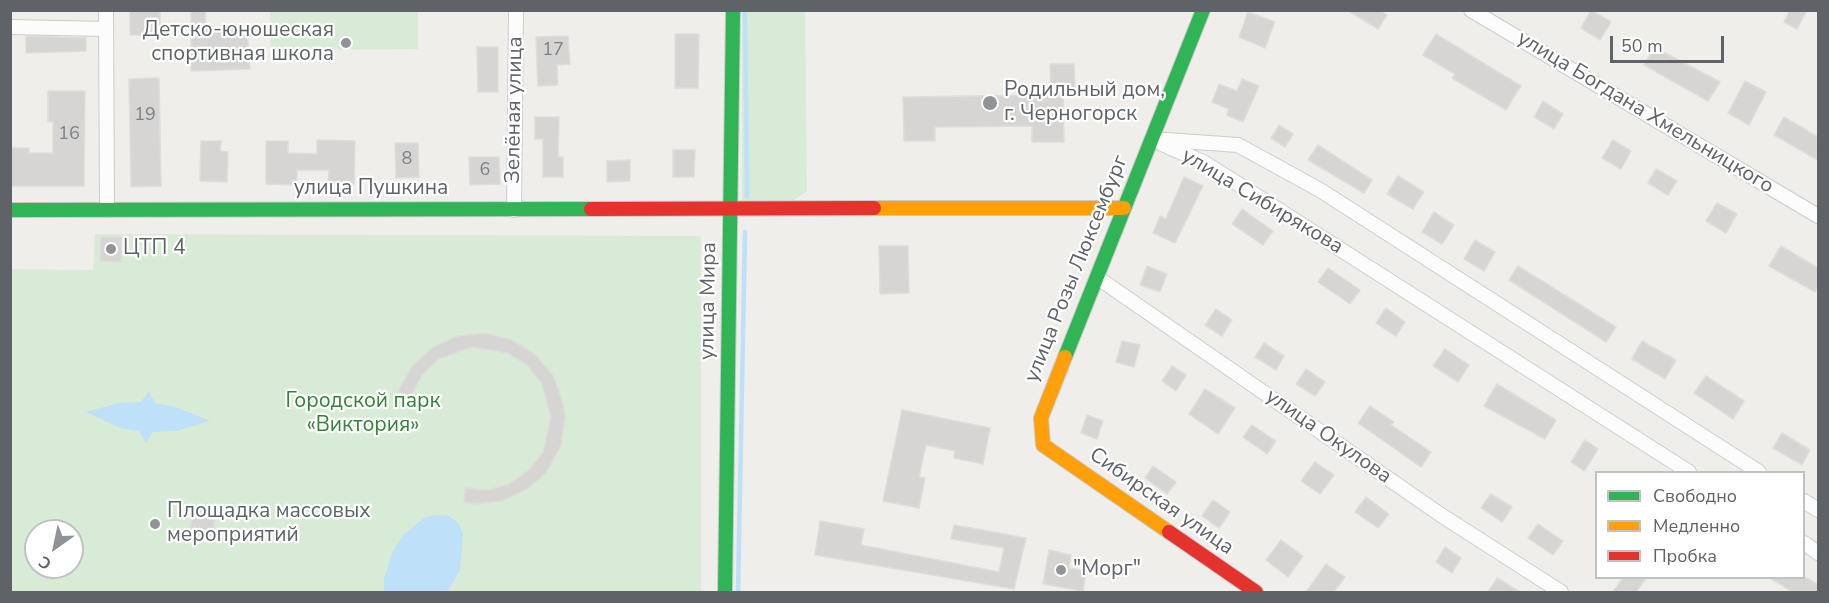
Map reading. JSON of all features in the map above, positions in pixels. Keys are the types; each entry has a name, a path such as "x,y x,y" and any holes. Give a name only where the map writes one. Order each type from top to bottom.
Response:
{"street":[{"path":"106,10 107,210"},
{"name":"Зелёная улица","path":"514,210 516,10"},
{"name":"улица Мира","path":"724,592 732,210 733,10"},
{"name":"улица Розы Люксембург","path":"1043,445 1041,418 1203,10"},
{"name":"улица Богдана Хмельницкого","path":"1471,10 1818,216"},
{"path":"10,27 106,29"},
{"name":"улица Сибирякова","path":"1152,140 1211,167 1687,471"},
{"name":"улица Сибирякова","path":"1152,140 1238,145 1320,190 1757,471"},
{"name":"улица Пушкина","path":"10,210 1124,208"},
{"name":"улица Окулова","path":"1098,278 1441,515 1561,592"},
{"name":"Сибирская улица","path":"1043,445 1256,592"},
{"path":"1805,502 1818,510"},
{"path":"1805,544 1818,553"}],"green space":[{"path":"801,10 805,12 807,191 794,200 742,201 742,11"},
{"path":"270,11 418,11 418,49 271,50"},
{"name":"Городской парк «Виктория»","path":"95,234 701,236 701,592 11,592 11,269 93,270"}],"water":[{"path":"149,391 155,403 176,407 210,421 176,431 153,432 146,443 139,431 120,428 86,412 118,403 141,402"},
{"path":"435,515 449,516 458,523 463,533 460,571 447,592 384,592 384,579 392,553 402,536 424,518"}],"building":[{"path":"130,10 160,10 160,35 130,35"},
{"path":"191,10 205,10 206,27 247,28 250,69 191,71"},
{"path":"1347,10 1380,10 1387,15 1378,29"},
{"path":"1591,10 1611,22 1600,40 1581,28"},
{"path":"1790,10 1807,10 1797,29 1784,22"},
{"path":"1248,12 1275,22 1265,48 1239,37"},
{"path":"675,34 699,34 698,88 675,88"},
{"path":"1436,34 1521,86 1506,110 1452,78 1455,74 1423,55"},
{"path":"26,36 86,38 86,51 26,53"},
{"path":"568,36 570,64 557,65 558,85 538,86 536,37"},
{"path":"477,47 498,47 498,92 478,92"},
{"path":"1654,47 1720,82 1708,101 1644,65"},
{"name":"Родильный дом, г. Черногорск","path":"1050,64 1074,64 1075,95 1063,95 1064,142 1032,142 1032,126 935,127 935,141 904,141 903,97 1051,95"},
{"path":"159,78 161,186 131,187 129,79"},
{"path":"1242,79 1259,86 1243,122 1227,115 1229,109 1212,102 1219,84 1237,91"},
{"path":"1745,81 1766,92 1749,125 1728,113"},
{"path":"48,91 85,91 84,186 10,186 10,148 29,148 29,153 53,153 53,122 48,122"},
{"path":"1543,101 1563,114 1554,129 1534,117"},
{"path":"535,117 559,117 558,157 563,157 563,177 543,177 543,139 535,139"},
{"path":"1784,117 1818,137 1818,160 1774,135"},
{"path":"1279,125 1293,134 1285,147 1271,138"},
{"path":"317,140 355,141 354,184 328,183 329,170 297,170 297,185 266,184 266,141 288,141 288,153 317,154"},
{"path":"1613,140 1631,151 1621,169 1602,158"},
{"path":"201,141 221,141 220,151 228,152 227,182 200,181"},
{"path":"395,143 418,143 419,177 396,178"},
{"path":"1318,145 1372,180 1364,193 1308,160"},
{"path":"673,150 695,150 694,177 673,177"},
{"path":"469,157 499,157 500,184 470,185"},
{"path":"630,160 630,181 607,182 607,161"},
{"path":"1656,169 1677,181 1668,195 1648,183"},
{"path":"1398,176 1424,192 1413,209 1387,194"},
{"path":"1184,177 1203,186 1175,243 1153,233 1160,216 1166,219"},
{"path":"1717,203 1737,214 1726,233 1706,221"},
{"path":"1242,209 1273,231 1263,245 1232,224"},
{"path":"1434,212 1454,225 1442,244 1422,232"},
{"name":"ЦТП 4","path":"101,237 122,237 121,262 100,261"},
{"path":"1475,240 1495,252 1484,271 1464,259"},
{"path":"879,246 908,246 909,293 880,294"},
{"path":"1781,246 1818,268 1818,286 1815,292 1769,266"},
{"path":"1147,266 1167,274 1160,292 1140,285"},
{"path":"1518,266 1616,327 1606,342 1509,280"},
{"path":"1328,268 1360,290 1350,304 1318,282"},
{"path":"1386,308 1405,322 1396,336 1376,323"},
{"path":"1216,309 1232,320 1222,336 1205,325"},
{"path":"485,333 512,340 536,355 554,377 565,417 561,445 548,470 538,480 527,489 502,501 474,504 464,502 465,488 487,490 509,484 529,470 543,452 551,418 542,384 527,365 507,353 472,347 439,359 422,375 411,396 398,392 411,367 432,348 457,336"},
{"path":"1122,341 1140,345 1134,367 1116,362"},
{"path":"1642,341 1676,360 1665,379 1632,359"},
{"path":"1264,343 1284,356 1276,370 1255,357"},
{"path":"1445,349 1469,365 1458,382 1433,366"},
{"path":"1172,366 1186,375 1176,391 1162,381"},
{"path":"1306,369 1325,382 1315,396 1296,384"},
{"path":"1706,376 1744,401 1733,419 1694,393"},
{"path":"1497,384 1556,420 1545,439 1484,406"},
{"path":"1205,389 1235,408 1218,434 1189,414"},
{"path":"1370,406 1394,422 1391,425 1431,452 1421,467 1358,423"},
{"path":"902,410 990,428 983,464 954,458 955,451 926,445 919,477 925,478 919,508 883,501"},
{"path":"1087,415 1103,421 1097,439 1081,433"},
{"path":"1252,425 1276,441 1267,454 1243,437"},
{"path":"1782,433 1810,450 1802,465 1773,448"},
{"path":"1585,440 1598,449 1584,471 1571,462"},
{"path":"1315,462 1334,475 1320,494 1301,481"},
{"path":"1153,466 1176,482 1167,494 1145,478"},
{"path":"1491,494 1512,507 1502,522 1481,508"},
{"path":"1366,497 1389,514 1378,528 1355,512"},
{"path":"1213,500 1230,512 1219,528 1202,516"},
{"path":"192,505 215,507 213,537 190,536"},
{"path":"820,521 864,529 861,545 999,572 1004,548 951,539 954,525 1026,538 1014,589 815,555"},
{"path":"1538,524 1563,541 1553,555 1528,538"},
{"path":"1281,540 1303,556 1288,577 1266,560"},
{"path":"1445,547 1461,558 1452,573 1436,562"},
{"name":"\"Морг\"","path":"1049,550 1071,555 1069,568 1086,571 1083,591 1043,584"},
{"path":"1326,564 1345,577 1334,592 1306,592"},
{"path":"1497,578 1520,592 1488,592"},
{"path":"1807,578 1818,585 1818,592 1793,592 1772,579"},
{"path":"1622,579 1645,579 1636,592 1613,592"}],"waterway":[{"path":"745,10 747,197"},
{"path":"738,592 745,232"}],"traffic: fast":[{"path":"725,592 733,10"},
{"path":"1065,357 1203,10"},
{"path":"10,210 591,209"}],"traffic: slow":[{"path":"874,208 1124,208"},
{"path":"1065,357 1041,418 1043,445 1169,532"}],"traffic: jam":[{"path":"591,209 874,208"},
{"path":"1169,532 1256,592"}],"place":[{"name":"Детско-юношеская спортивная школа","path":"346,43"},
{"name":"Родильный дом, г. Черногорск","path":"990,103"},
{"name":"ЦТП 4","path":"111,249"},
{"name":"Площадка массовых мероприятий","path":"155,524"},
{"name":"\"Морг\"","path":"1061,570"}]}
